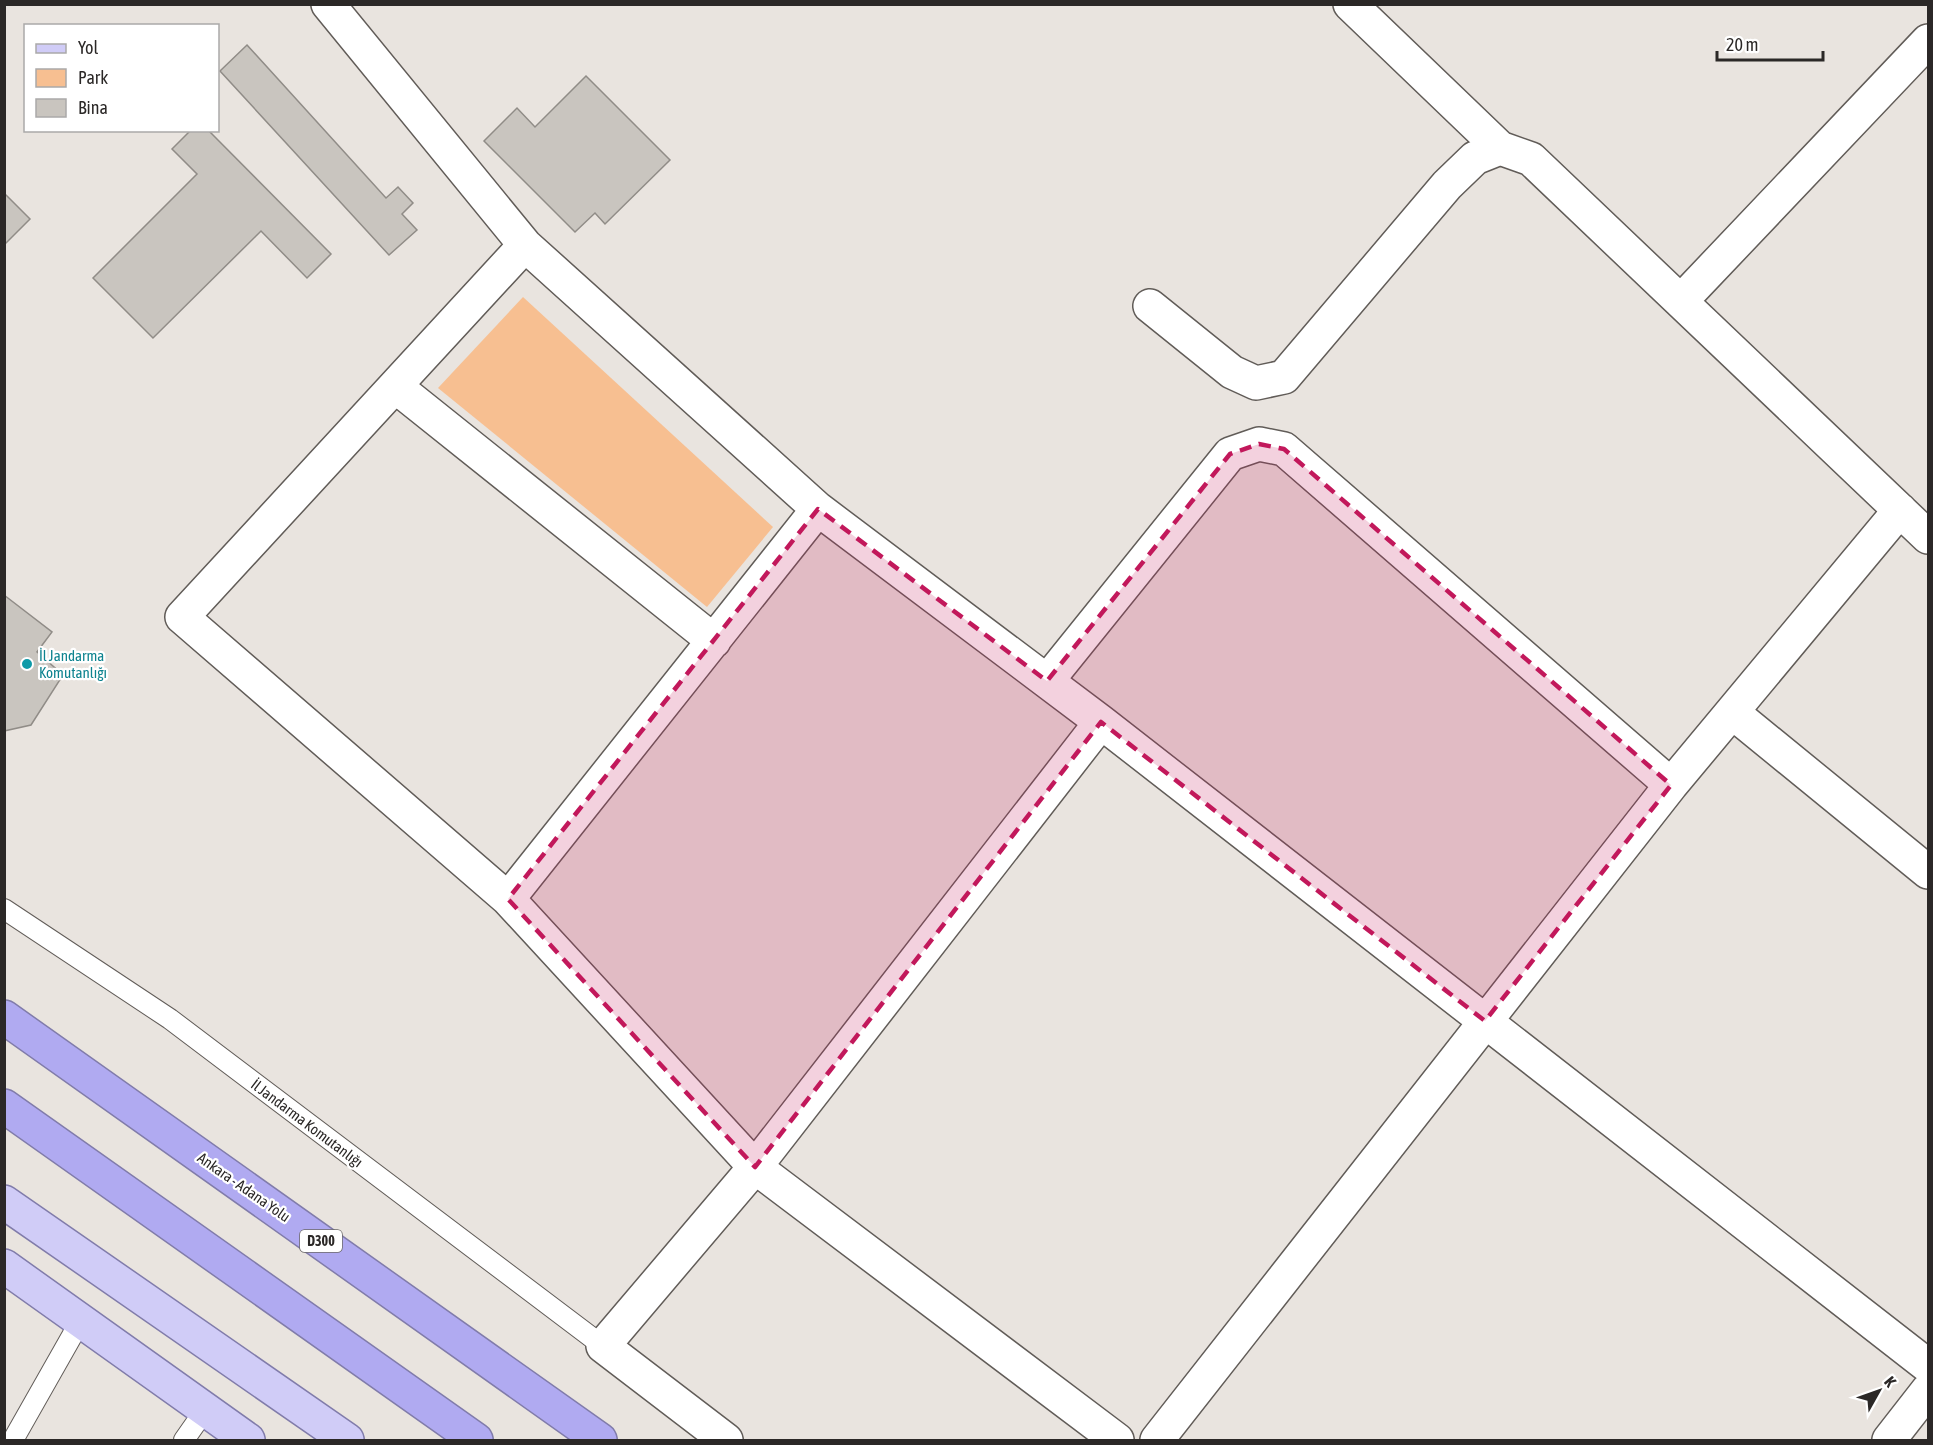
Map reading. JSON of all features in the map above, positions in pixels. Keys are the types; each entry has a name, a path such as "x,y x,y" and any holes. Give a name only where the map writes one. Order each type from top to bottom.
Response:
{"highway":[{"name":"Ankara - Adana Yolu","path":"4,1017 600,1440"},
{"path":"4,1106 476,1440"}],"main road":[{"path":"4,1202 347,1440"},
{"path":"4,1266 248,1440"}],"street":[{"path":"328,4 525,245 818,509 1101,722 1929,1366"},
{"path":"1350,4 1500,148 1531,159 1929,537"},
{"path":"1681,301 1929,41"},
{"path":"1150,306 1232,372 1256,383 1284,377 1447,184 1475,158 1500,148"},
{"path":"525,245 182,617 508,899 755,1167 1118,1440"},
{"path":"395,386 714,641"},
{"path":"1047,681 1230,454 1259,444 1284,449 1671,785"},
{"path":"508,899 818,509"},
{"path":"1157,1440 1671,785 1900,510"},
{"path":"1732,712 1929,872"},
{"path":"726,1440 603,1346 755,1167 1101,722"},
{"path":"1889,1440 1929,1390"}],"lane":[{"name":"İl Jandarma Komutanlığı","path":"4,909 170,1019 603,1346"},
{"path":"14,1440 81,1320"},
{"path":"184,1440 205,1410"}],"highlighted area":[{"path":"1259,444 1284,449 1671,785 1485,1021 1101,722 755,1167 508,899 818,509 1047,681 1230,454"}],"green space":[{"path":"523,297 773,527 707,607 438,388"}],"building":[{"path":"247,45 386,198 398,187 413,203 402,214 417,230 389,255 220,71"},
{"path":"586,76 670,160 605,224 595,213 575,232 484,141 517,108 535,127"},
{"path":"189,132 210,132 331,254 307,278 261,231 153,338 93,278 197,174 172,149"},
{"path":"4,193 30,219 4,245"},
{"name":"İl Jandarma Komutanlığı","path":"4,595 52,632 37,652 63,675 31,725 4,731"}],"place":[{"name":"İl Jandarma Komutanlığı","path":"27,664"}]}
